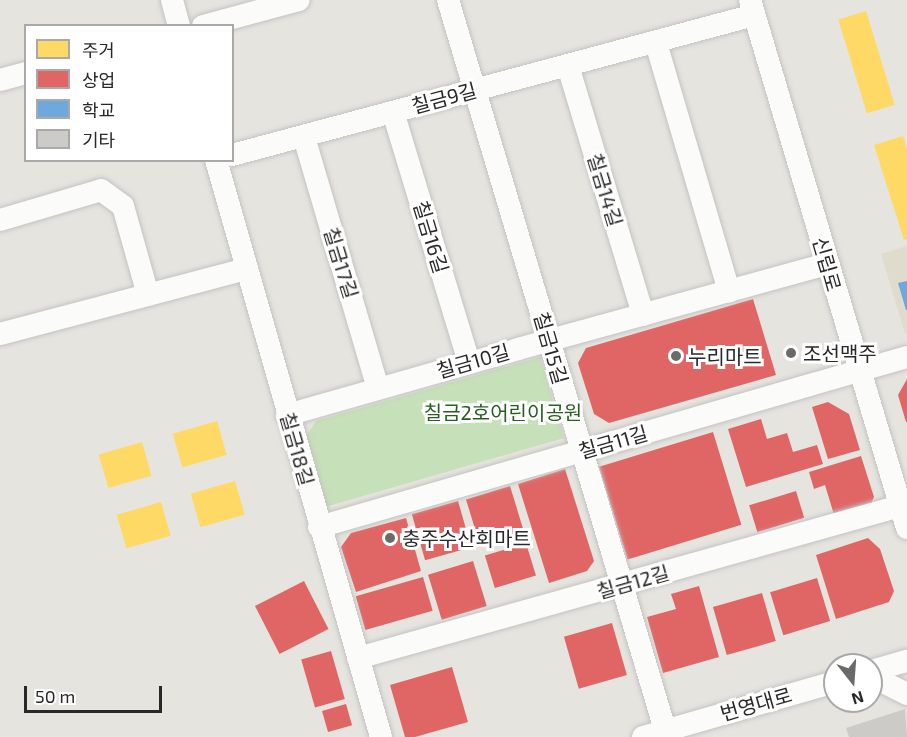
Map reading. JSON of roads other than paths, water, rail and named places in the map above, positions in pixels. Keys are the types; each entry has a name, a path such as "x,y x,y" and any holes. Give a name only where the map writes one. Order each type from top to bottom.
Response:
{"street":[{"path":"172,0 178,24"},
{"path":"210,24 299,0"},
{"name":"칠금15길","path":"448,0 665,730"},
{"name":"칠금9길","path":"234,154 656,43 752,7"},
{"name":"신립로","path":"752,7 859,371 904,505 907,528"},
{"path":"656,43 729,291"},
{"name":"칠금14길","path":"568,66 643,315"},
{"path":"0,80 24,74"},
{"name":"칠금16길","path":"393,112 469,362"},
{"name":"칠금17길","path":"304,137 378,388"},
{"name":"칠금18길","path":"217,162 319,527 381,737"},
{"path":"0,220 100,190 123,206 148,295"},
{"name":"칠금10길","path":"287,415 469,362 827,264"},
{"path":"0,334 246,269"},
{"name":"칠금11길","path":"319,527 907,357"},
{"name":"칠금12길","path":"357,658 904,505"},
{"path":"883,669 907,662"},
{"path":"883,680 907,694"},
{"name":"번영대로","path":"643,737 823,685"}],"place":[{"name":"조선맥주","path":"791,353"},
{"name":"누리마트","path":"676,356"},
{"name":"충주수산회마트","path":"390,538"}],"park label":[{"name":"칠금2호어린이공원","path":"503,412"}]}
